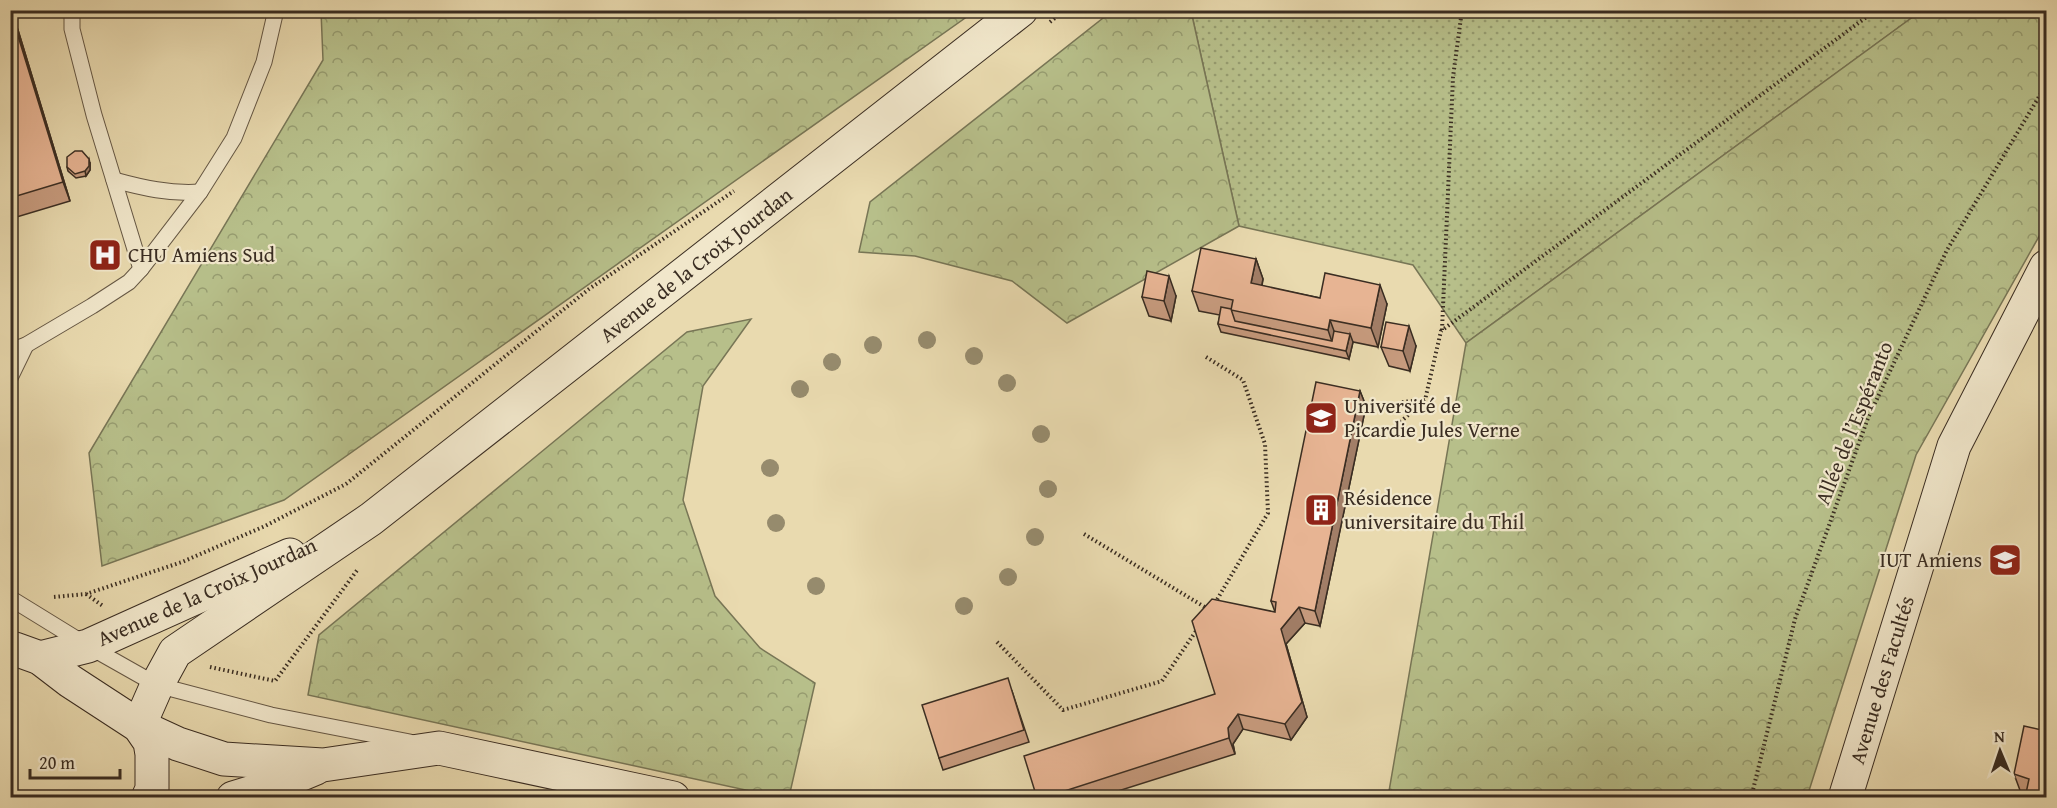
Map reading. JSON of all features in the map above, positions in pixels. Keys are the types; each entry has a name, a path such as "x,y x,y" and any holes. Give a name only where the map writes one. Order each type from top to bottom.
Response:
{"street":[{"name":"Avenue de la Croix Jourdan","path":"139,726 157,685 176,652 371,519 1022,10"},
{"name":"Avenue des Facultés","path":"1845,798 1954,446 2046,267"},
{"name":"Avenue de la Croix Jourdan","path":"25,654 88,646 371,519"},
{"path":"25,654 139,726 178,744 224,759 323,765 439,748 673,798"},
{"path":"139,726 150,742 152,754 152,789 148,798"},
{"path":"233,798 273,786 323,765"}],"lane":[{"path":"72,10 72,29 94,115 141,269"},
{"path":"10,351 26,345 129,282 141,269 200,192 234,138 264,62 276,10"},
{"path":"114,180 141,188 177,194 200,192"},
{"path":"10,378 26,345"},
{"path":"10,598 157,685 271,715 439,748"}],"path":[{"path":"1397,425 1425,400 1442,331 1453,77 1462,10"},
{"path":"1442,331 1876,10"},
{"name":"Allée de l’Espéranto","path":"1751,798 1795,619 1868,418 1947,250 2046,85"},
{"path":"54,597 86,594 182,562 265,526 346,484 589,289 737,189"},
{"path":"997,642 1064,710 1162,681 1210,610 1268,513 1265,444 1243,380 1206,357"},
{"path":"1402,402 1425,400"},
{"path":"1084,534 1210,610"}],"green space":[{"path":"321,10 975,11 284,500 102,566 89,453 323,60"},
{"path":"1112,11 1191,11 1239,226 1067,323 1012,281 915,256 859,252 870,202"},
{"path":"1191,11 1921,11 1466,343 1413,265 1239,226"},
{"path":"1921,11 2046,11 2046,224 1916,455 1807,797 1388,797 1466,343"},
{"path":"751,319 703,386 683,500 715,596 760,648 815,683 789,797 778,797 308,695 319,635 687,332"}],"building":[{"path":"10,10 63,182 10,198"},
{"path":"75,151 82,151 89,159 89,166 85,171 75,174 67,167 67,157"},
{"path":"1201,248 1256,259 1251,283 1320,298 1325,273 1380,285 1371,328 1330,320 1328,330 1231,310 1233,300 1192,291"},
{"path":"1147,271 1169,276 1164,301 1142,297"},
{"path":"1221,307 1231,309 1235,321 1332,341 1334,331 1350,334 1346,351 1218,324"},
{"path":"1386,322 1409,326 1403,351 1381,347"},
{"name":"Résidence universitaire du Thil","path":"1316,382 1360,391 1315,611 1299,607 1281,629 1302,702 1285,724 1238,714 1228,728 1229,738 1037,798 1024,756 1215,694 1192,621 1212,599 1275,612 1276,602 1271,601"},
{"path":"1008,678 1024,730 939,758 922,705"},
{"path":"2024,726 2046,731 2046,789 2043,798 2025,798 2029,779 2014,774"}],"place":[{"name":"CHU Amiens Sud","path":"105,255"},
{"name":"Université de Picardie Jules Verne","path":"1321,418"},
{"name":"Résidence universitaire du Thil","path":"1321,510"},
{"name":"IUT Amiens","path":"2005,560"}]}
